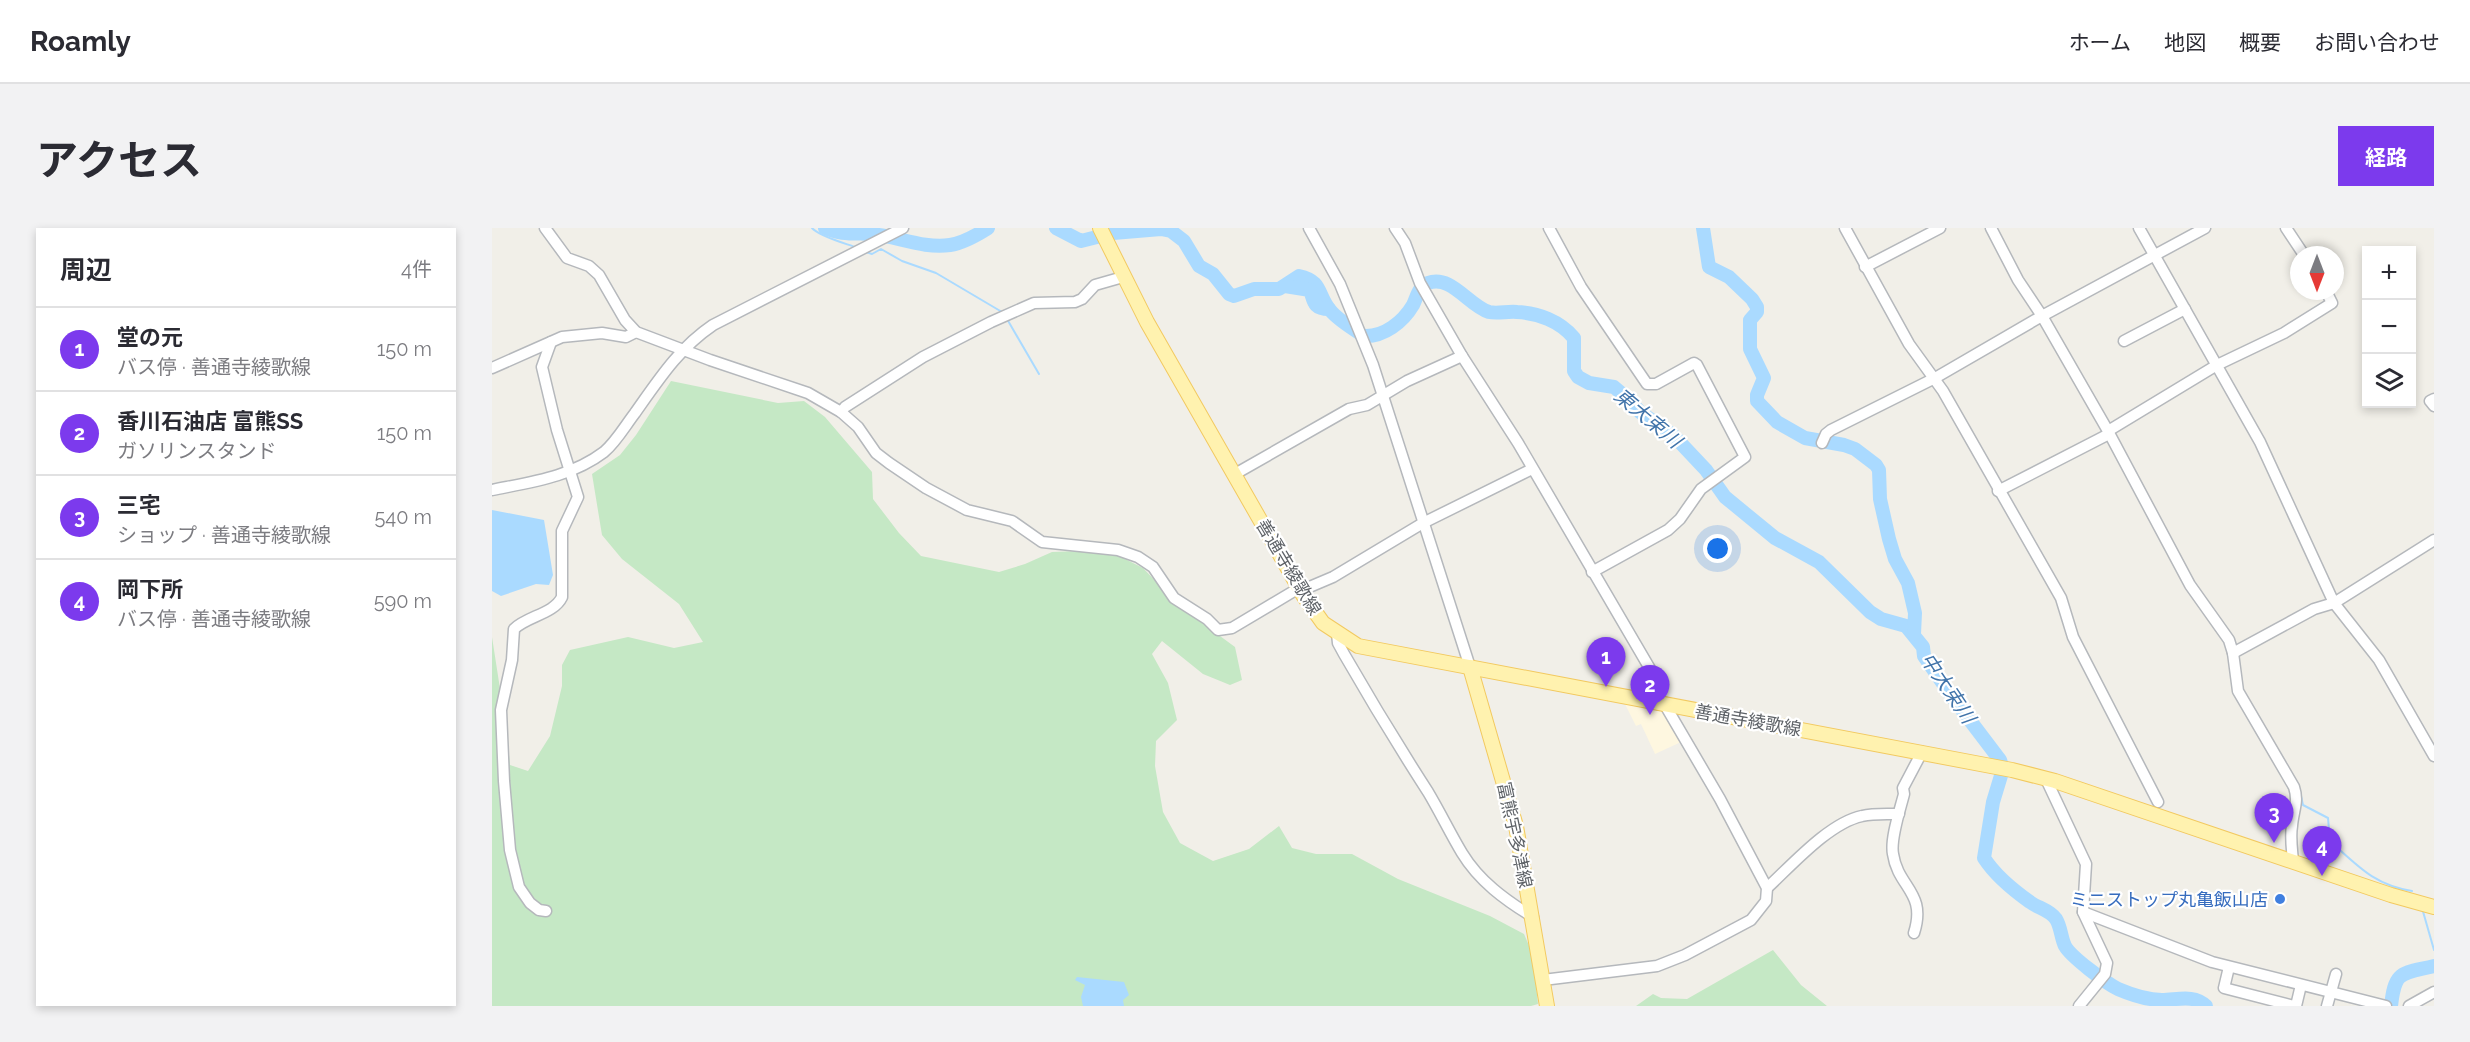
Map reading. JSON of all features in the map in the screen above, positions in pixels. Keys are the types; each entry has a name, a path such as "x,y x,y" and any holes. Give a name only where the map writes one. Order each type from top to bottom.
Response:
{"main road":[{"name":"善通寺綾歌線","path":"1100,228 1123,277 1300,590 1323,622 1358,646 2012,770 2046,779 2434,907"},
{"name":"富熊宇多津線","path":"1470,667 1516,826 1547,1006"}],"street":[{"path":"546,228 567,258 589,266 599,275 625,320 636,332 710,360 795,387 842,412 858,427 876,453 926,488 967,510 1012,521 1042,542 1118,550 1138,557 1153,567 1174,598 1207,619 1218,630 1232,628 1300,590 1343,571 1423,523 1532,469"},
{"path":"1309,228 1354,316 1364,343 1470,667"},
{"path":"1395,228 1405,243 1423,287 1462,356 1532,469 1656,679 1662,704 1720,799 1767,888 1766,901 1751,920 1684,955 1650,967 1543,980"},
{"path":"1549,228 1581,286 1647,384 1656,384 1694,363 1745,457 1712,480 1668,530 1592,572"},
{"path":"1845,228 1909,344 1935,378 2061,598 2073,637 2158,802"},
{"path":"1865,267 1940,228"},
{"path":"1991,228 2190,585 2235,652 2238,692 2295,787 2297,795 2292,826 2293,861"},
{"path":"2139,228 2260,442 2334,603 2379,660 2434,756"},
{"path":"1822,441 1831,430 1935,378 2205,228"},
{"path":"2286,228 2298,246"},
{"path":"492,490 572,471 605,451 682,348 713,325 900,230"},
{"path":"842,412 845,407 923,357 1034,303 1075,302 1082,299 1095,285 1123,277"},
{"path":"1998,490 2107,434 2217,365 2284,333 2332,303 2330,300"},
{"path":"2124,341 2146,325 2185,309"},
{"path":"492,368 562,337 602,333 626,337 636,332"},
{"path":"546,911 539,910 530,903 519,887 510,850 501,710 512,660 514,628 560,602 562,597 562,531 578,497 558,430 543,367 551,342"},
{"path":"1235,474 1349,409 1367,405 1407,381 1462,356"},
{"path":"2434,399 2430,401 2434,406"},
{"path":"2235,652 2314,609 2334,603 2434,540"},
{"path":"1337,633 1338,643 1344,654 1429,794 1462,854 1480,876 1506,901 1533,917"},
{"path":"1914,933 1919,912 1917,903 1892,852 1904,794 1903,788 1922,752"},
{"path":"2046,779 2086,864 2083,912 2107,963 2102,978 2079,1006"},
{"path":"1767,888 1849,819 1864,815 1899,814"},
{"path":"2083,912 2211,962 2331,992 2367,1004 2384,1006"},
{"path":"2229,967 2224,988 2295,1006 2301,985"},
{"path":"2327,1006 2336,974"},
{"path":"2409,1006 2434,992"}],"shaded area":[{"path":"1624,702 1664,709 1681,742 1655,754 1641,724 1636,726"}],"green space":[{"path":"671,381 778,403 804,401 825,417 872,472 873,499 899,533 921,556 999,572 1052,552 1107,550 1143,568 1179,606 1235,647 1242,680 1230,685 1203,674 1162,641 1152,654 1168,683 1177,720 1156,741 1155,766 1163,812 1180,843 1213,861 1249,849 1279,826 1292,848 1316,854 1352,854 1398,879 1490,916 1524,934 1533,955 1538,1004 1531,1006 492,1006 492,637 510,765 528,771 550,736 562,686 562,665 570,650 628,637 674,648 703,642 679,604 622,559 602,535 592,474 620,455 636,435"},
{"path":"1773,950 1801,985 1827,1006 1636,1006 1653,994 1661,998 1687,999"}],"water":[{"path":"492,510 544,520 553,575 549,585 536,584 501,596 492,591"},
{"path":"1077,977 1124,982 1129,995 1123,1000 1124,1006 1083,1006 1081,997 1085,985 1075,980"}],"waterway":[{"path":"812,228 855,247"},
{"name":"東大束川","path":"825,228 842,233 881,235 940,246 960,242 988,228"},
{"name":"東大束川","path":"1056,228 1081,241 1113,233 1161,229 1171,231 1184,241 1199,266 1213,274 1229,294 1234,296 1254,289 1279,289 1299,276 1307,278 1319,289 1333,314 1364,336 1379,334 1398,323 1409,311 1422,287 1436,281 1452,287 1489,312 1533,314 1562,327 1574,338 1574,371 1578,377 1589,383 1614,387 1640,412 1674,436 1706,470 1725,497 1775,538 1819,562 1870,612 1881,619 1906,626 1923,647 1924,656 1953,698 2000,760 2003,769 1993,802 1984,858 2011,887 2053,916 2058,922 2065,946 2069,951 2098,976 2123,991 2156,1000 2191,999 2206,1006"},
{"name":"中大束川","path":"1703,228 1709,267 1729,277 1752,299 1757,307 1757,312 1750,320 1750,349 1764,378 1757,401 1777,422 1805,438 1855,449 1879,470 1880,499 1889,539 1895,559 1908,583 1915,613 1914,634"},
{"path":"866,252 872,254 881,249 902,261 936,273 1002,312"},
{"path":"1285,286 1310,290 1317,306 1329,309"},
{"path":"1007,319 1039,374"},
{"path":"2301,796 2303,805 2328,818 2330,841 2358,866 2387,884 2412,891"},
{"path":"2422,908 2434,950"},
{"path":"2391,1006 2395,986 2402,976 2434,966"}],"place":[{"name":"堂の元","path":"1606,687"},
{"name":"香川石油店 富熊SS","path":"1650,715"},
{"name":"三宅","path":"2274,843"},
{"name":"岡下所","path":"2322,876"},
{"name":"ミニストップ丸亀飯山店","path":"2280,899"}]}
